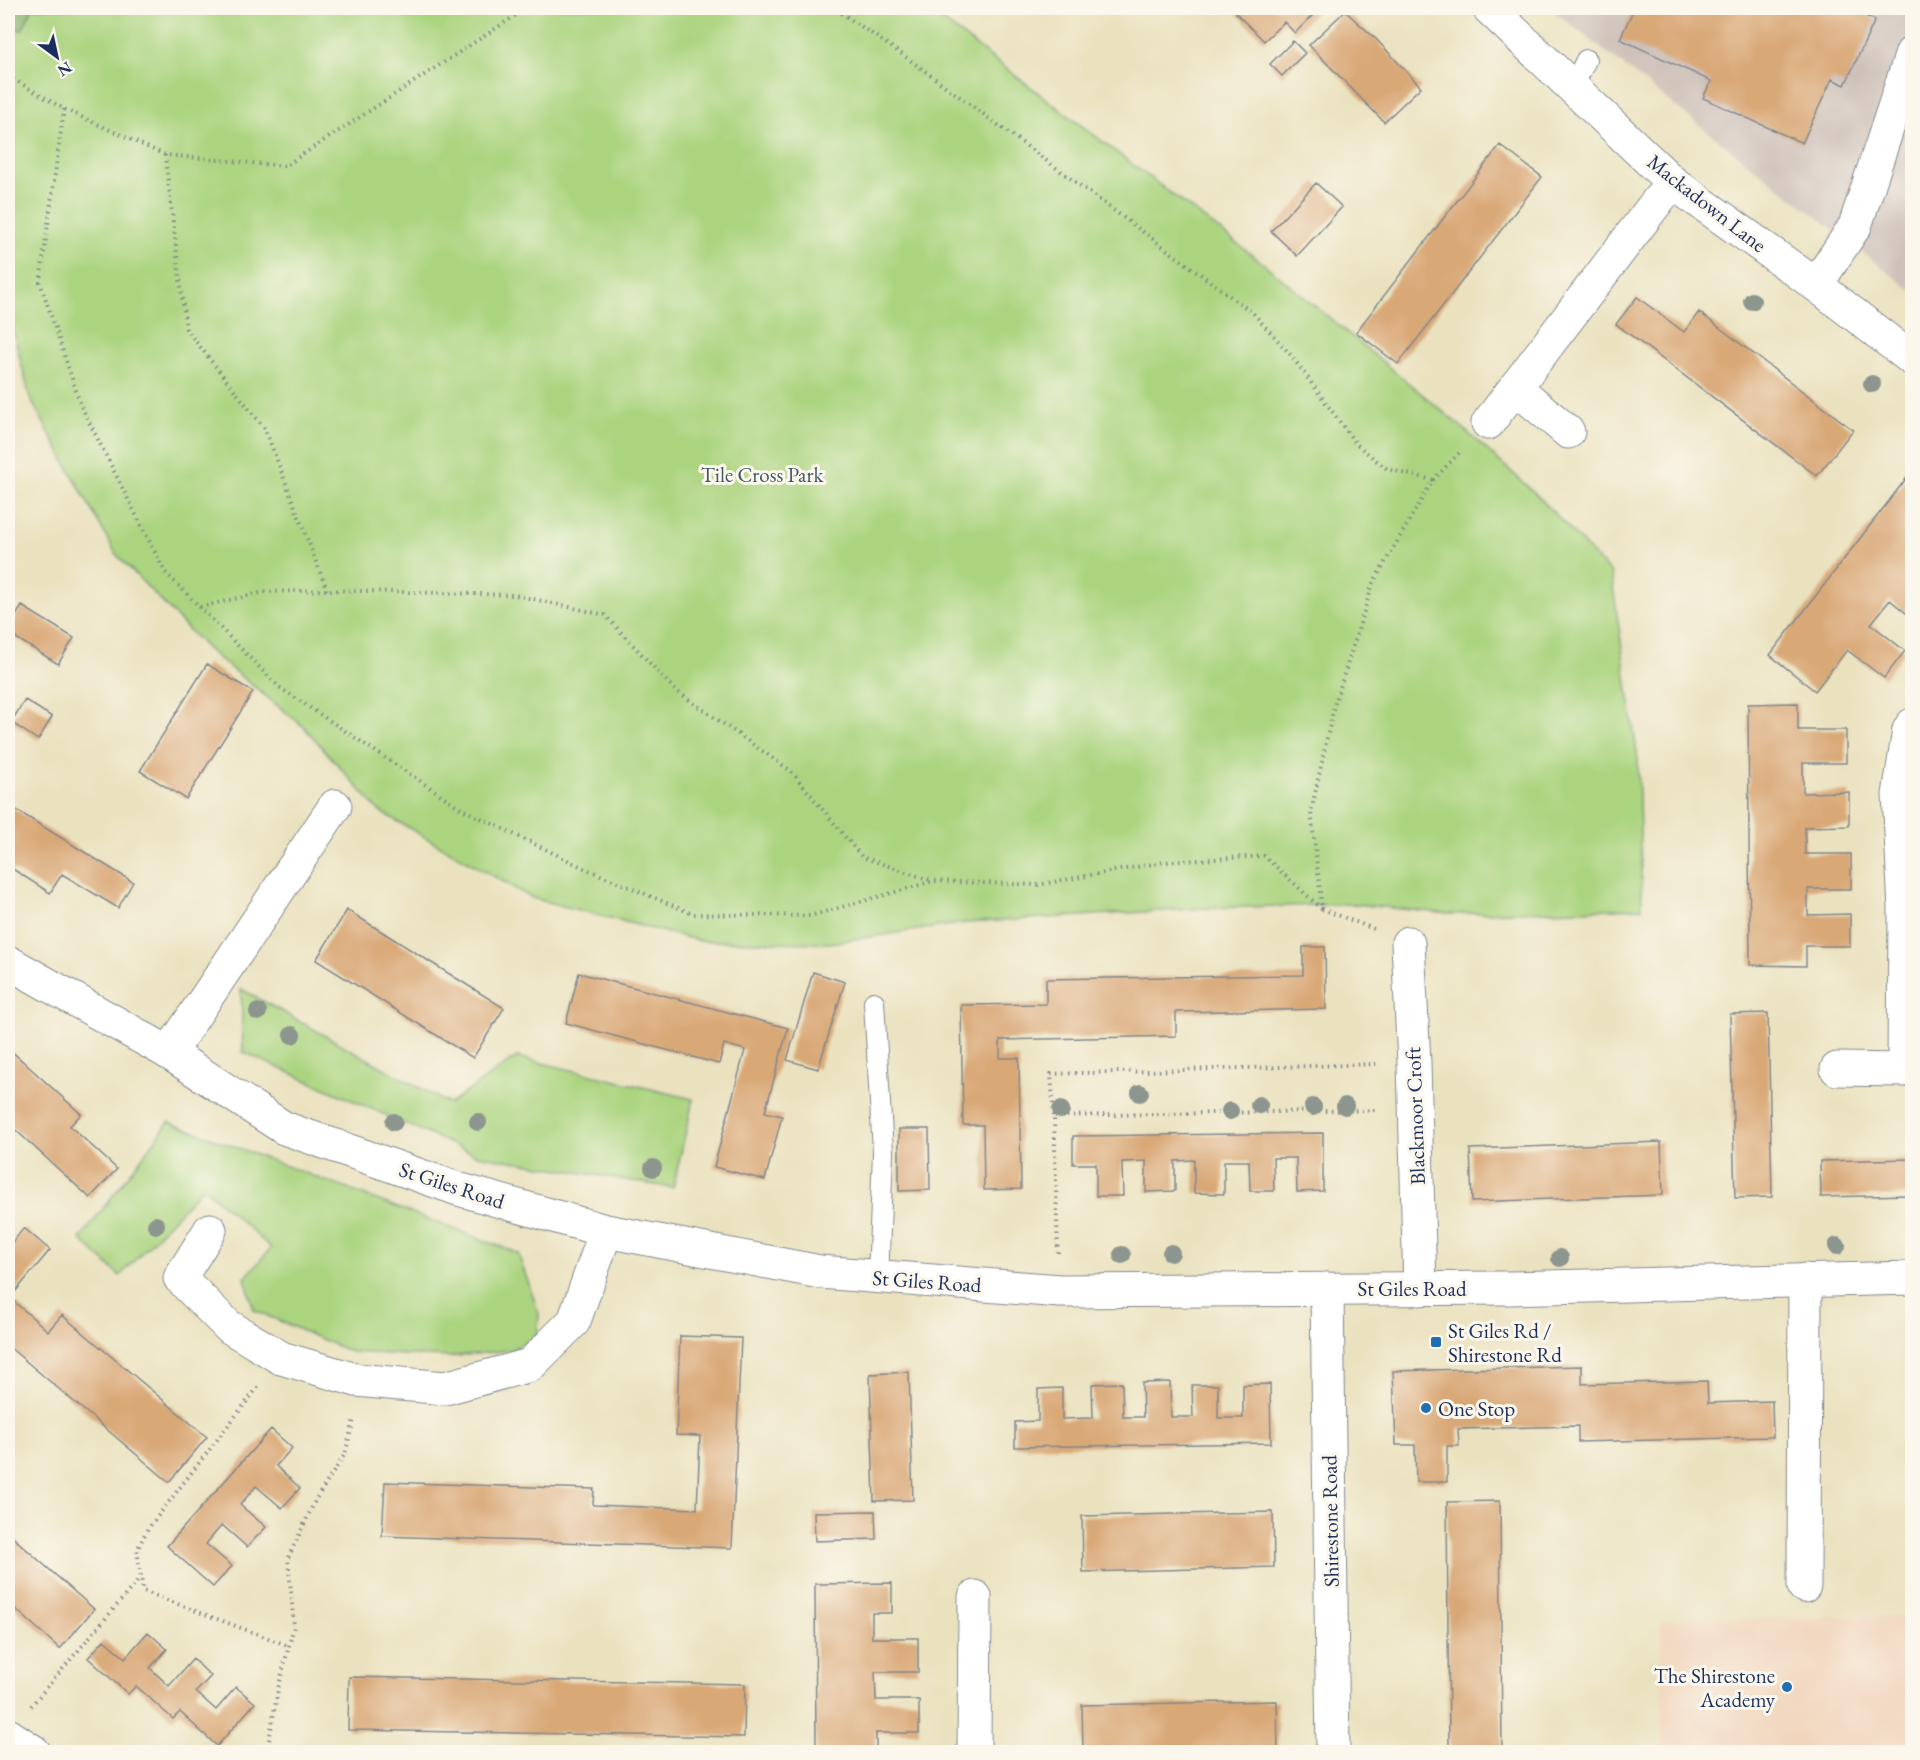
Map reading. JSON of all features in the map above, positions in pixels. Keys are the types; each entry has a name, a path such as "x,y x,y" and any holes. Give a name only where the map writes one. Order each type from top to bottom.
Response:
{"street":[{"name":"Mackadown Lane","path":"1495,10 1579,74 1672,182 1816,285 1912,359"},
{"path":"1816,285 1855,226 1912,53"},
{"path":"1488,423 1672,182"},
{"path":"1516,388 1568,432"},
{"path":"1837,1069 1904,1070 1905,909 1899,795 1909,730 1912,725"},
{"path":"169,1053 334,806"},
{"name":"Blackmoor Croft","path":"1408,943 1414,1063 1420,1288"},
{"name":"St Giles Road","path":"8,962 169,1053 284,1128 458,1189 606,1231 820,1272 1060,1291 1420,1288 1912,1278"},
{"path":"210,1230 180,1278 228,1326 281,1358 357,1380 445,1388 530,1365 574,1321 606,1231"},
{"path":"1804,1586 1805,1280"},
{"name":"Shirestone Road","path":"1327,1288 1333,1752"},
{"path":"974,1752 975,1597"},
{"path":"8,1735 34,1752"}],"lane":[{"path":"874,1002 883,1152 878,1278"}],"path":[{"path":"8,76 64,109 165,155 285,166 527,8"},
{"path":"834,8 903,54 1254,313 1291,356 1356,444 1387,469 1433,480 1373,583 1334,706 1311,812 1322,909"},
{"path":"64,109 40,282 81,406 165,572 279,687 462,809 584,868 693,914 810,916 934,881"},
{"path":"165,155 186,329 266,429 327,590"},
{"path":"200,607 264,592 327,590 515,595 605,615 675,690 791,771 862,857 934,881 1037,885 1164,861 1264,856 1322,909 1408,943"},
{"path":"1060,1291 1051,1074 1414,1063"},
{"path":"1054,1116 1414,1109"},
{"path":"281,1358 147,1530 137,1550 143,1591 289,1646"},
{"path":"267,1752 278,1689 294,1626 288,1558 316,1499 345,1454 356,1414 357,1380"},
{"path":"30,1708 141,1578"}],"shaded area":[{"path":"1551,8 1912,8 1912,291 1556,13"},
{"name":"The Shirestone Academy","path":"1912,1616 1912,1752 1663,1752 1661,1621"}],"green space":[{"name":"Tile Cross Park","path":"8,8 926,8 1264,264 1457,423 1535,493 1611,573 1638,759 1642,908 1449,914 1354,904 1209,908 964,923 829,943 700,941 532,898 379,811 303,726 208,650 116,554 30,398 8,310"},
{"path":"8,8 33,8 22,30 8,26"},
{"path":"241,989 449,1104 517,1057 693,1099 673,1188 476,1155 243,1052"},
{"path":"169,1122 518,1253 539,1314 537,1337 511,1350 449,1357 351,1352 254,1310 245,1278 271,1248 203,1187 120,1276 80,1239"}],"building":[{"path":"1242,8 1320,8 1295,33 1284,22 1264,41 1236,13"},
{"path":"1634,8 1848,8 1875,20 1845,85 1832,79 1802,143 1703,98 1711,81 1620,39"},
{"path":"1345,11 1376,39 1421,87 1384,122 1309,45"},
{"path":"1293,41 1305,53 1282,76 1270,64"},
{"path":"1500,145 1542,177 1398,364 1356,332"},
{"path":"1316,183 1342,207 1297,256 1271,231"},
{"path":"1637,297 1684,332 1699,312 1853,430 1817,476 1616,324"},
{"path":"1912,471 1912,565 1910,569 1912,571 1912,618 1890,600 1871,624 1905,651 1884,678 1847,650 1815,691 1770,655"},
{"path":"22,606 74,638 58,664 8,633 8,628"},
{"path":"207,664 253,692 186,799 140,771"},
{"path":"25,700 52,717 38,740 11,722"},
{"path":"1798,703 1798,730 1846,730 1846,763 1803,763 1803,793 1849,792 1849,826 1805,827 1805,854 1851,854 1851,889 1808,889 1808,915 1850,914 1850,946 1806,946 1806,966 1750,965 1748,704"},
{"path":"8,805 133,882 118,908 62,874 50,893 8,866"},
{"path":"347,910 504,1008 473,1058 316,960"},
{"path":"1303,947 1325,947 1326,1009 1176,1012 1176,1036 1000,1040 1000,1058 1019,1058 1021,1189 984,1190 983,1125 963,1125 961,1005 1046,1004 1046,979 1303,975"},
{"path":"813,972 845,982 818,1069 787,1060"},
{"path":"579,973 788,1028 765,1112 782,1116 765,1180 714,1167 745,1050 724,1044 719,1064 566,1023"},
{"path":"1768,1013 1772,1197 1735,1198 1730,1014"},
{"path":"8,1048 81,1114 70,1126 117,1169 90,1198 8,1123"},
{"path":"899,1129 929,1129 930,1190 899,1191"},
{"path":"1323,1133 1323,1191 1297,1192 1296,1158 1273,1158 1274,1191 1250,1191 1249,1161 1224,1161 1224,1194 1194,1193 1194,1160 1175,1161 1175,1191 1146,1192 1146,1161 1122,1162 1123,1196 1096,1196 1096,1164 1073,1164 1073,1136"},
{"path":"1661,1142 1663,1195 1472,1202 1470,1149"},
{"path":"1912,1159 1912,1195 1821,1197 1820,1161"},
{"path":"24,1228 50,1250 10,1298 48,1331 62,1315 207,1437 169,1482 8,1346 8,1247"},
{"path":"680,1336 741,1338 732,1548 382,1536 385,1482 594,1489 593,1505 697,1509 700,1436 676,1435"},
{"path":"1582,1366 1582,1384 1707,1381 1708,1403 1772,1401 1773,1437 1578,1442 1578,1426 1458,1429 1459,1446 1447,1446 1447,1482 1416,1482 1415,1445 1396,1445 1393,1371"},
{"path":"909,1372 913,1500 874,1501 870,1374"},
{"path":"1170,1382 1171,1417 1193,1417 1192,1385 1218,1385 1218,1418 1243,1418 1243,1385 1270,1384 1271,1443 1015,1447 1015,1422 1038,1421 1038,1389 1062,1388 1062,1419 1093,1418 1092,1384 1122,1383 1123,1417 1143,1417 1142,1383"},
{"path":"271,1429 292,1448 276,1466 300,1488 282,1508 256,1486 240,1505 266,1527 247,1547 222,1525 206,1544 232,1566 213,1587 167,1546"},
{"path":"1908,1429 1912,1429 1912,1534 1911,1534"},
{"path":"1500,1501 1502,1752 1449,1752 1447,1502"},
{"path":"875,1511 876,1539 815,1541 814,1512"},
{"path":"1273,1512 1274,1567 1083,1572 1082,1516"},
{"path":"8,1533 94,1609 60,1649 8,1602"},
{"path":"892,1583 892,1613 872,1613 872,1638 918,1638 918,1672 875,1672 876,1700 919,1700 919,1733 876,1733 876,1752 816,1752 815,1584"},
{"path":"148,1632 167,1649 150,1668 169,1686 193,1659 211,1676 196,1692 216,1710 236,1687 255,1703 217,1746 180,1712 173,1719 136,1686 128,1694 88,1658 104,1640 125,1658"},
{"path":"349,1677 745,1684 744,1737 348,1730"},
{"path":"1277,1701 1278,1752 1083,1752 1082,1705"}],"place":[{"name":"St Giles Rd / Shirestone Rd","path":"1436,1342"},
{"name":"One Stop","path":"1426,1408"},
{"name":"The Shirestone Academy","path":"1787,1687"}]}
